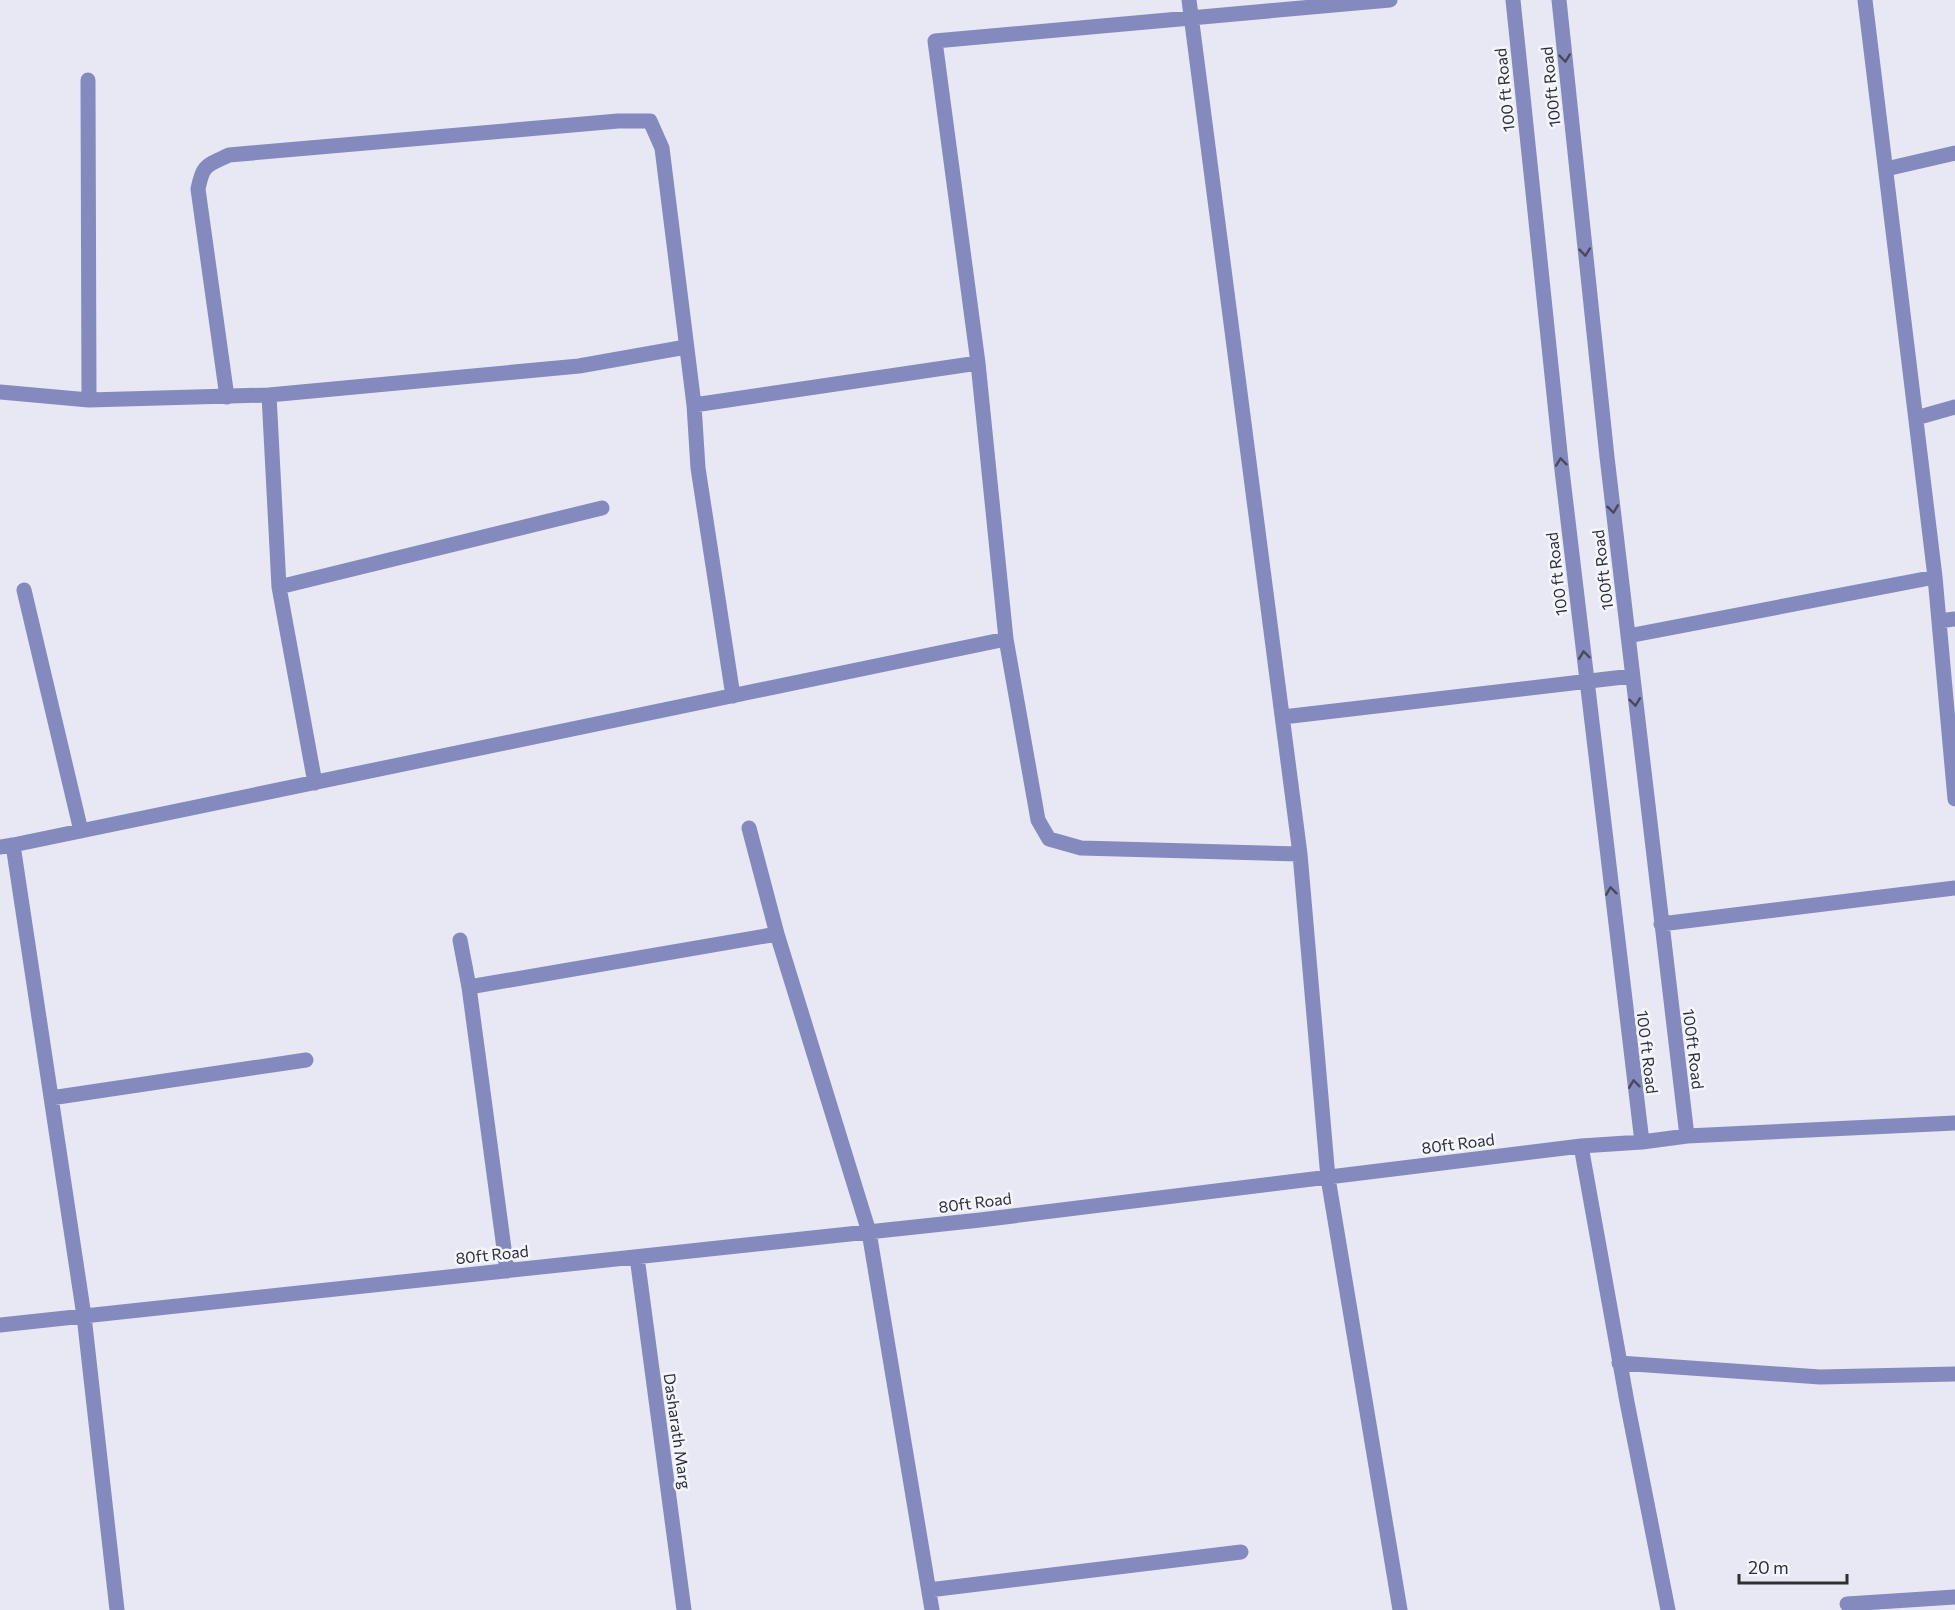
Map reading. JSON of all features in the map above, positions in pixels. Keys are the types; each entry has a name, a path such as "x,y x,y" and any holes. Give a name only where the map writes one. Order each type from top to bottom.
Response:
{"street":[{"path":"1189,0 1300,854 1328,1178 1400,1610"},
{"path":"1300,854 1081,848 1049,839 1038,820 1006,639 978,363 935,41 1390,0"},
{"name":"100 ft Road","path":"1513,0 1561,462 1642,1142"},
{"name":"100ft Road","path":"1559,0 1632,676 1687,1136"},
{"path":"1865,0 1935,577 1955,799"},
{"path":"88,80 89,400"},
{"path":"227,397 198,189 202,171 208,165 229,156 618,121 650,121 662,148 694,405 698,468 733,696"},
{"path":"1886,170 1955,153"},
{"path":"0,392 89,400 269,395 579,366 686,347"},
{"path":"694,405 978,363"},
{"path":"269,395 279,586 315,783"},
{"path":"1916,418 1955,407"},
{"path":"279,586 602,508"},
{"path":"1628,636 1935,577"},
{"path":"24,590 81,831"},
{"path":"1939,621 1955,619"},
{"path":"117,1610 84,1316 51,1098 7,846 1006,639"},
{"path":"1283,717 1632,676"},
{"path":"749,828 777,934 869,1232 932,1610"},
{"path":"1661,924 1955,888"},
{"path":"469,987 777,934"},
{"path":"460,940 469,987 507,1271"},
{"path":"51,1098 306,1060"},
{"name":"80ft Road","path":"0,1325 869,1232 1581,1146 1687,1136 1955,1123"},
{"path":"1581,1146 1619,1363 1668,1610"},
{"name":"Dasharath Marg","path":"637,1257 684,1610"},
{"path":"1619,1363 1820,1377 1955,1374"},
{"path":"929,1590 1240,1552"},
{"path":"1847,1604 1955,1597"}]}
